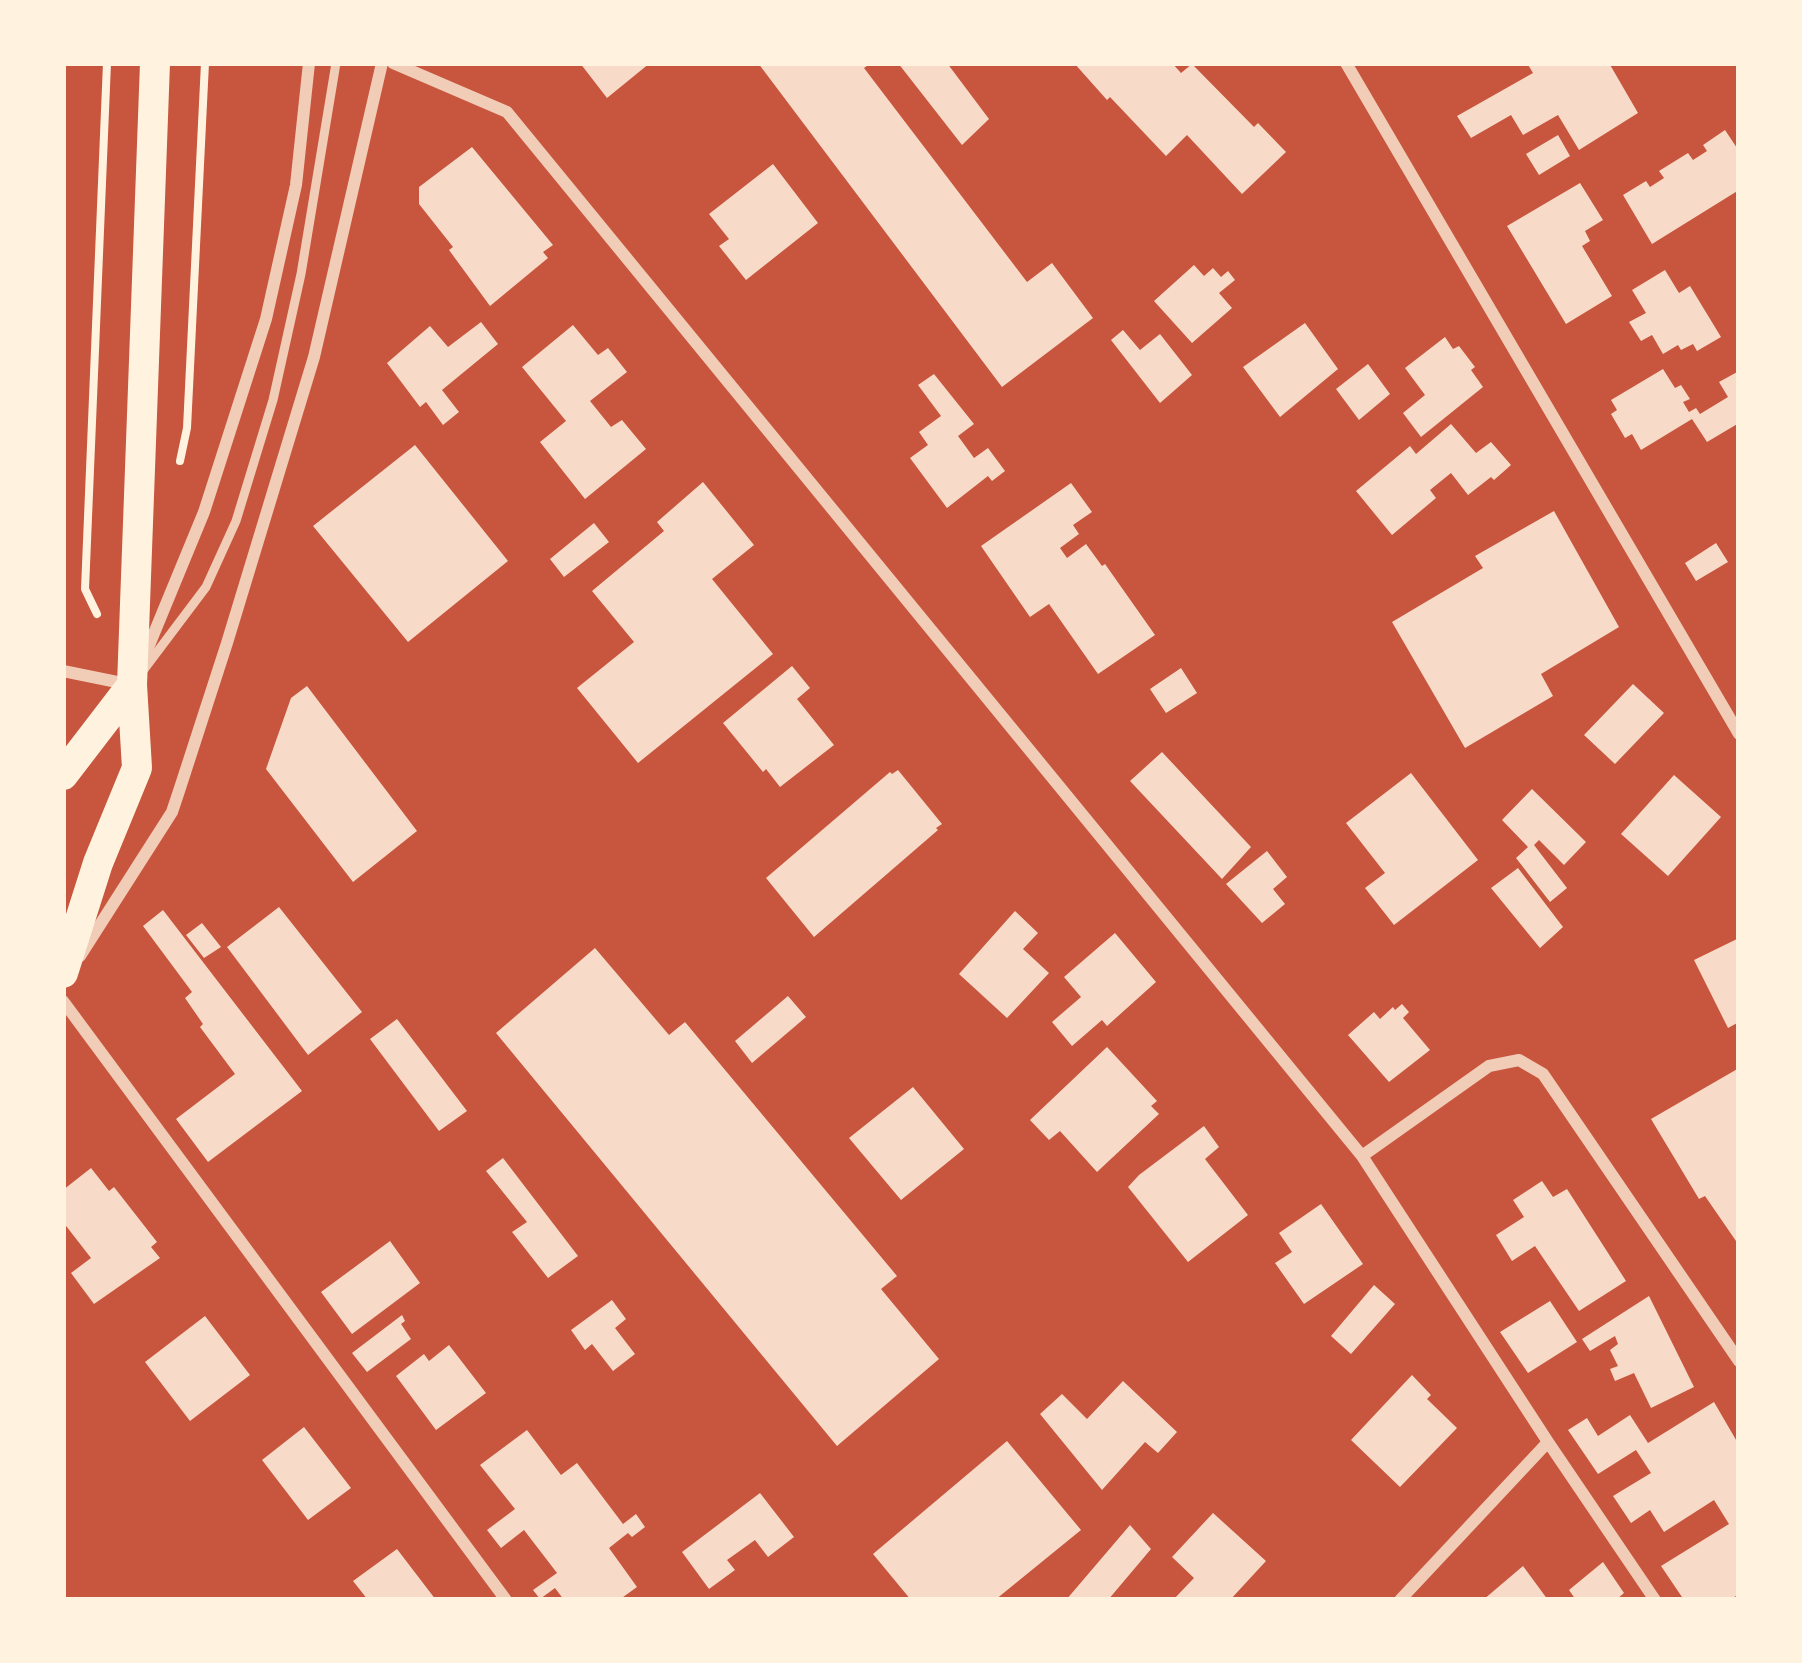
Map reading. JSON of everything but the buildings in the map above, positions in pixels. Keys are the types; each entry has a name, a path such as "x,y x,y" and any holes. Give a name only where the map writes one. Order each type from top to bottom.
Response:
{"main road":[{"path":"63,973 98,863 137,768 132,685 154,63"},
{"path":"63,776 132,685"}],"street":[{"path":"63,671 132,685 204,512 266,319 296,185 309,63"},
{"path":"63,982 172,812 314,357 382,63"},
{"path":"393,63 507,112 1362,1156 1655,1600"},
{"path":"1346,63 1739,734"},
{"path":"63,1001 506,1600"},
{"path":"1362,1156 1489,1066 1519,1060 1543,1074 1739,1361"},
{"path":"1400,1600 1548,1442"}],"lane":[{"path":"132,685 206,587 236,521 274,400 301,274 336,63"}],"path":[{"path":"104,627 85,589 107,63"}]}
